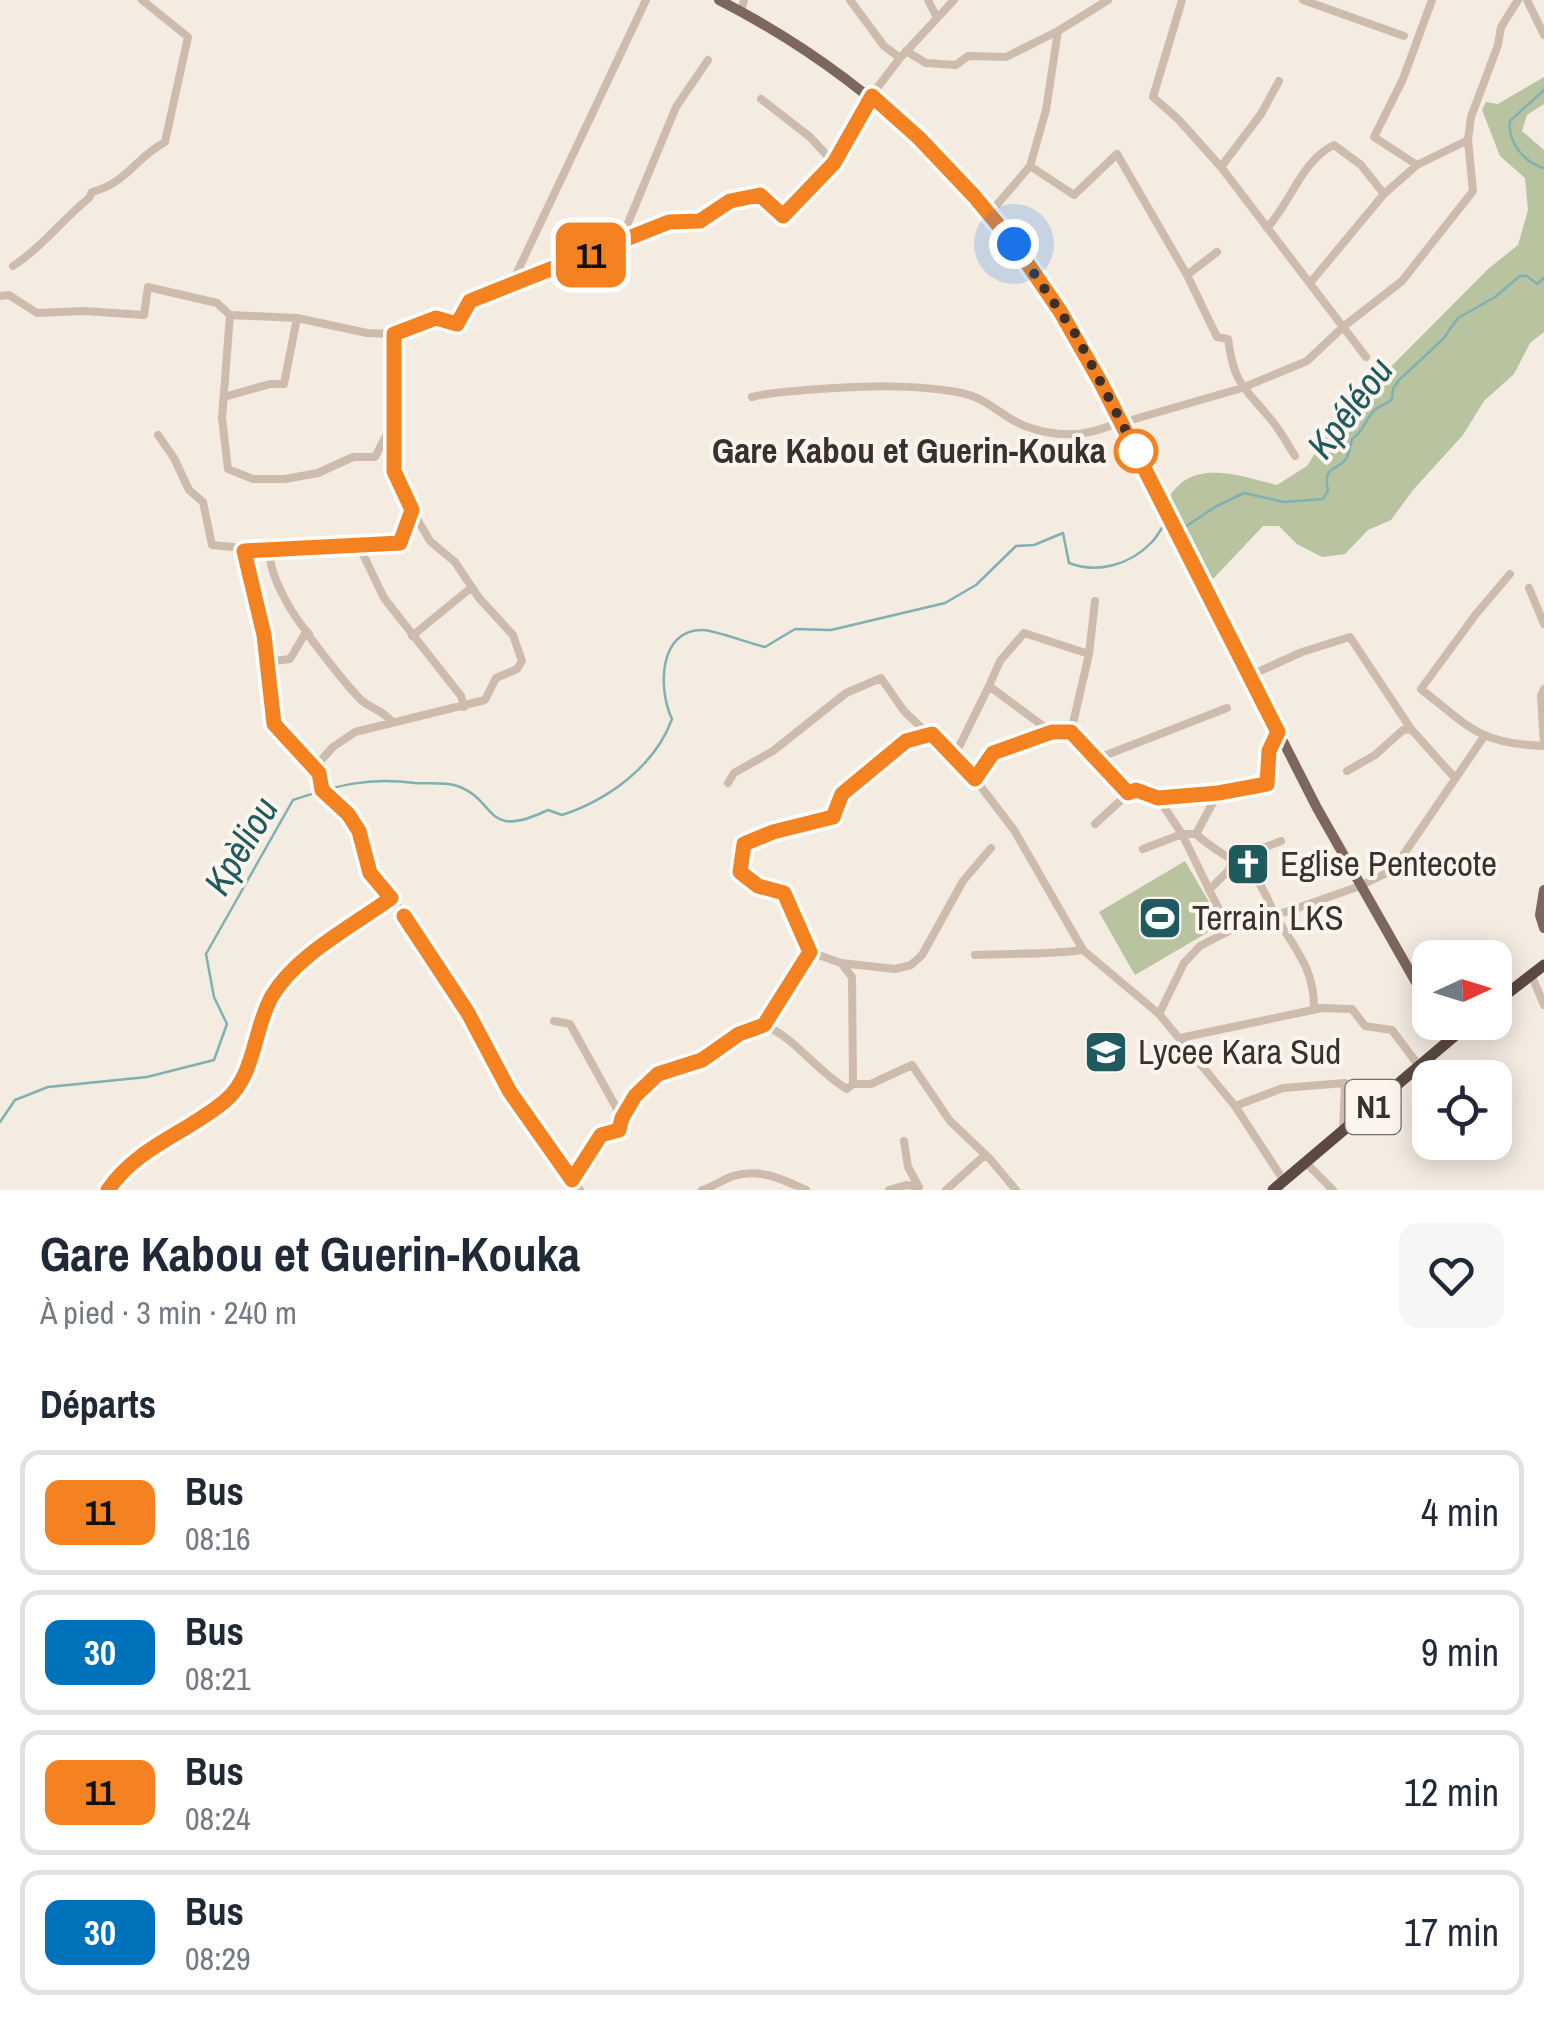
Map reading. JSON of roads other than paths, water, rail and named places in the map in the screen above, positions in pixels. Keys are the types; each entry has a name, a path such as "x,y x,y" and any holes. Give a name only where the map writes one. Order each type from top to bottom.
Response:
{"highway":[{"path":"1512,989 1544,964"},
{"name":"N1","path":"1426,1060 1449,1040"},
{"name":"N1","path":"1278,1186 1412,1072"}],"main road":[{"path":"721,0 743,6 872,96 919,138 1014,244 1068,323 1278,732 1412,976"},
{"path":"1544,890 1540,916 1544,928"}],"street":[{"path":"13,266 29,256 92,192 124,179 141,157 165,142 188,38 142,0"},
{"path":"512,282 646,0"},
{"path":"850,0 884,46 926,63 956,65 968,56 1006,57 1108,0"},
{"path":"928,0 936,16"},
{"path":"0,296 10,295 37,313 84,311 128,316 144,315 148,287 217,303 230,314 297,318 367,333 394,334 436,318 457,324 470,301 669,222 700,221 718,206 760,195 783,216 834,163 872,96 903,54 954,0"},
{"path":"1182,0 1153,96 1220,167 1366,357"},
{"path":"1302,0 1404,36"},
{"path":"1417,164 1374,137 1403,80 1432,0"},
{"path":"752,397 779,390 902,385 986,400 1023,426 1075,436 1242,388 1307,361 1343,326 1402,281 1473,192 1468,140 1471,116 1498,46 1501,27 1518,0"},
{"path":"1527,0 1544,35"},
{"path":"989,214 1030,166 1046,110 1058,31"},
{"path":"620,240 658,158 676,107 708,60"},
{"path":"1220,167 1262,114 1279,81"},
{"path":"761,99 810,137 834,163"},
{"path":"1310,283 1384,194 1417,164 1468,140"},
{"path":"1267,228 1318,153 1334,146 1361,165 1384,194"},
{"path":"1030,166 1074,195 1118,154 1187,275 1217,337 1228,339 1231,364 1242,388 1269,416 1295,456"},
{"path":"1187,275 1217,252"},
{"path":"230,314 222,418 228,469 253,478 285,479 318,473 352,457 375,457 394,471"},
{"path":"224,397 284,384 297,318"},
{"path":"313,769 332,747 355,732 485,700 496,678 517,669 522,660 513,635 454,562 430,541 394,471 394,334"},
{"path":"375,457 392,424"},
{"path":"158,435 189,490 203,502 212,546 270,551 400,543 412,510"},
{"path":"359,546 384,598 460,696 464,708"},
{"path":"244,551 255,588 274,724 322,777 322,790 348,814 359,831 370,873 468,1013 510,1092 580,1190"},
{"path":"270,551 269,563 277,586 306,632 357,696 391,721"},
{"path":"1510,574 1421,689 1483,738 1544,745 1544,688"},
{"path":"412,636 472,587"},
{"path":"1529,588 1544,624"},
{"path":"1071,732 1090,654 1095,602"},
{"path":"267,662 290,658 306,632"},
{"path":"306,632 322,644"},
{"path":"954,757 1000,660 1024,634 1090,654"},
{"path":"1249,676 1302,652 1350,637 1411,729 1454,777"},
{"path":"728,783 734,773 773,751 846,693 882,678 904,711 975,779 1014,830 1082,950 1159,1014 1234,1106 1278,1186"},
{"path":"989,686 1052,732"},
{"path":"1096,759 1227,708"},
{"path":"1347,771 1376,755 1403,730 1411,729"},
{"path":"975,779 993,753 1052,732 1071,732 1128,793"},
{"path":"1095,824 1136,790 1158,798 1267,784 1269,751 1278,732"},
{"path":"932,734 906,741 842,794 833,817 773,832 744,844 740,872 758,886 784,893 810,952 841,963 896,968 910,965 922,955 963,881 992,848"},
{"path":"1159,1014 1184,963 1200,946 1229,930 1360,886 1393,870 1483,738"},
{"path":"1196,834 1218,793"},
{"path":"1158,798 1182,834 1229,930"},
{"path":"1143,849 1182,834 1196,834 1260,883 1315,987 1314,1010"},
{"path":"1231,860 1281,841"},
{"path":"1209,890 1229,870 1231,860"},
{"path":"108,1190 120,1173 153,1146 226,1100 246,1074 272,997 302,961 391,898"},
{"path":"974,955 1036,956 1082,950"},
{"path":"572,1180 601,1135 619,1130 635,1096 658,1074 702,1060 739,1034 764,1025 810,952"},
{"path":"841,963 852,977 854,1084"},
{"path":"1530,974 1544,1004"},
{"path":"1180,1038 1314,1010 1352,1009 1364,1026 1392,1030 1414,1060"},
{"path":"554,1021 570,1024 622,1118"},
{"path":"764,1025 783,1033 828,1078 846,1089 854,1084 871,1084 912,1065 950,1121 1016,1190"},
{"path":"1234,1106 1283,1088 1345,1083 1343,1132"},
{"path":"904,1140 908,1166 920,1188"},
{"path":"946,1190 985,1155"},
{"path":"1306,1163 1333,1190"},
{"path":"702,1190 732,1176 752,1173 771,1174 806,1190"},
{"path":"889,1190 906,1184 920,1188"}],"waterway":[{"name":"Kpéléou","path":"1544,90 1510,121 1511,136 1518,150 1544,168"},
{"name":"Kpéléou","path":"1179,526 1185,527 1244,493 1284,502 1323,499 1328,491 1327,476 1347,457 1352,439 1374,410 1392,399 1399,380 1443,339 1458,318 1495,297 1520,276 1537,284 1544,278"},
{"name":"Kpèliou","path":"0,1122 15,1100 48,1087 147,1077 214,1060 227,1024 214,997 206,954 293,800 368,782 445,784 468,791 501,820 527,819 548,810 562,815 613,790 654,752 672,719 665,693 665,663 677,639 688,632 703,630 765,647 795,629 831,630 945,603 976,585 1016,546 1034,545 1063,533 1069,563 1091,568 1123,562 1143,550 1166,523"}],"place":[{"name":"Gare Kabou et Guerin-Kouka","path":"1136,451"},
{"name":"Eglise Pentecote","path":"1248,864"},
{"name":"Terrain LKS","path":"1160,918"},
{"name":"Lycee Kara Sud","path":"1106,1052"}]}
